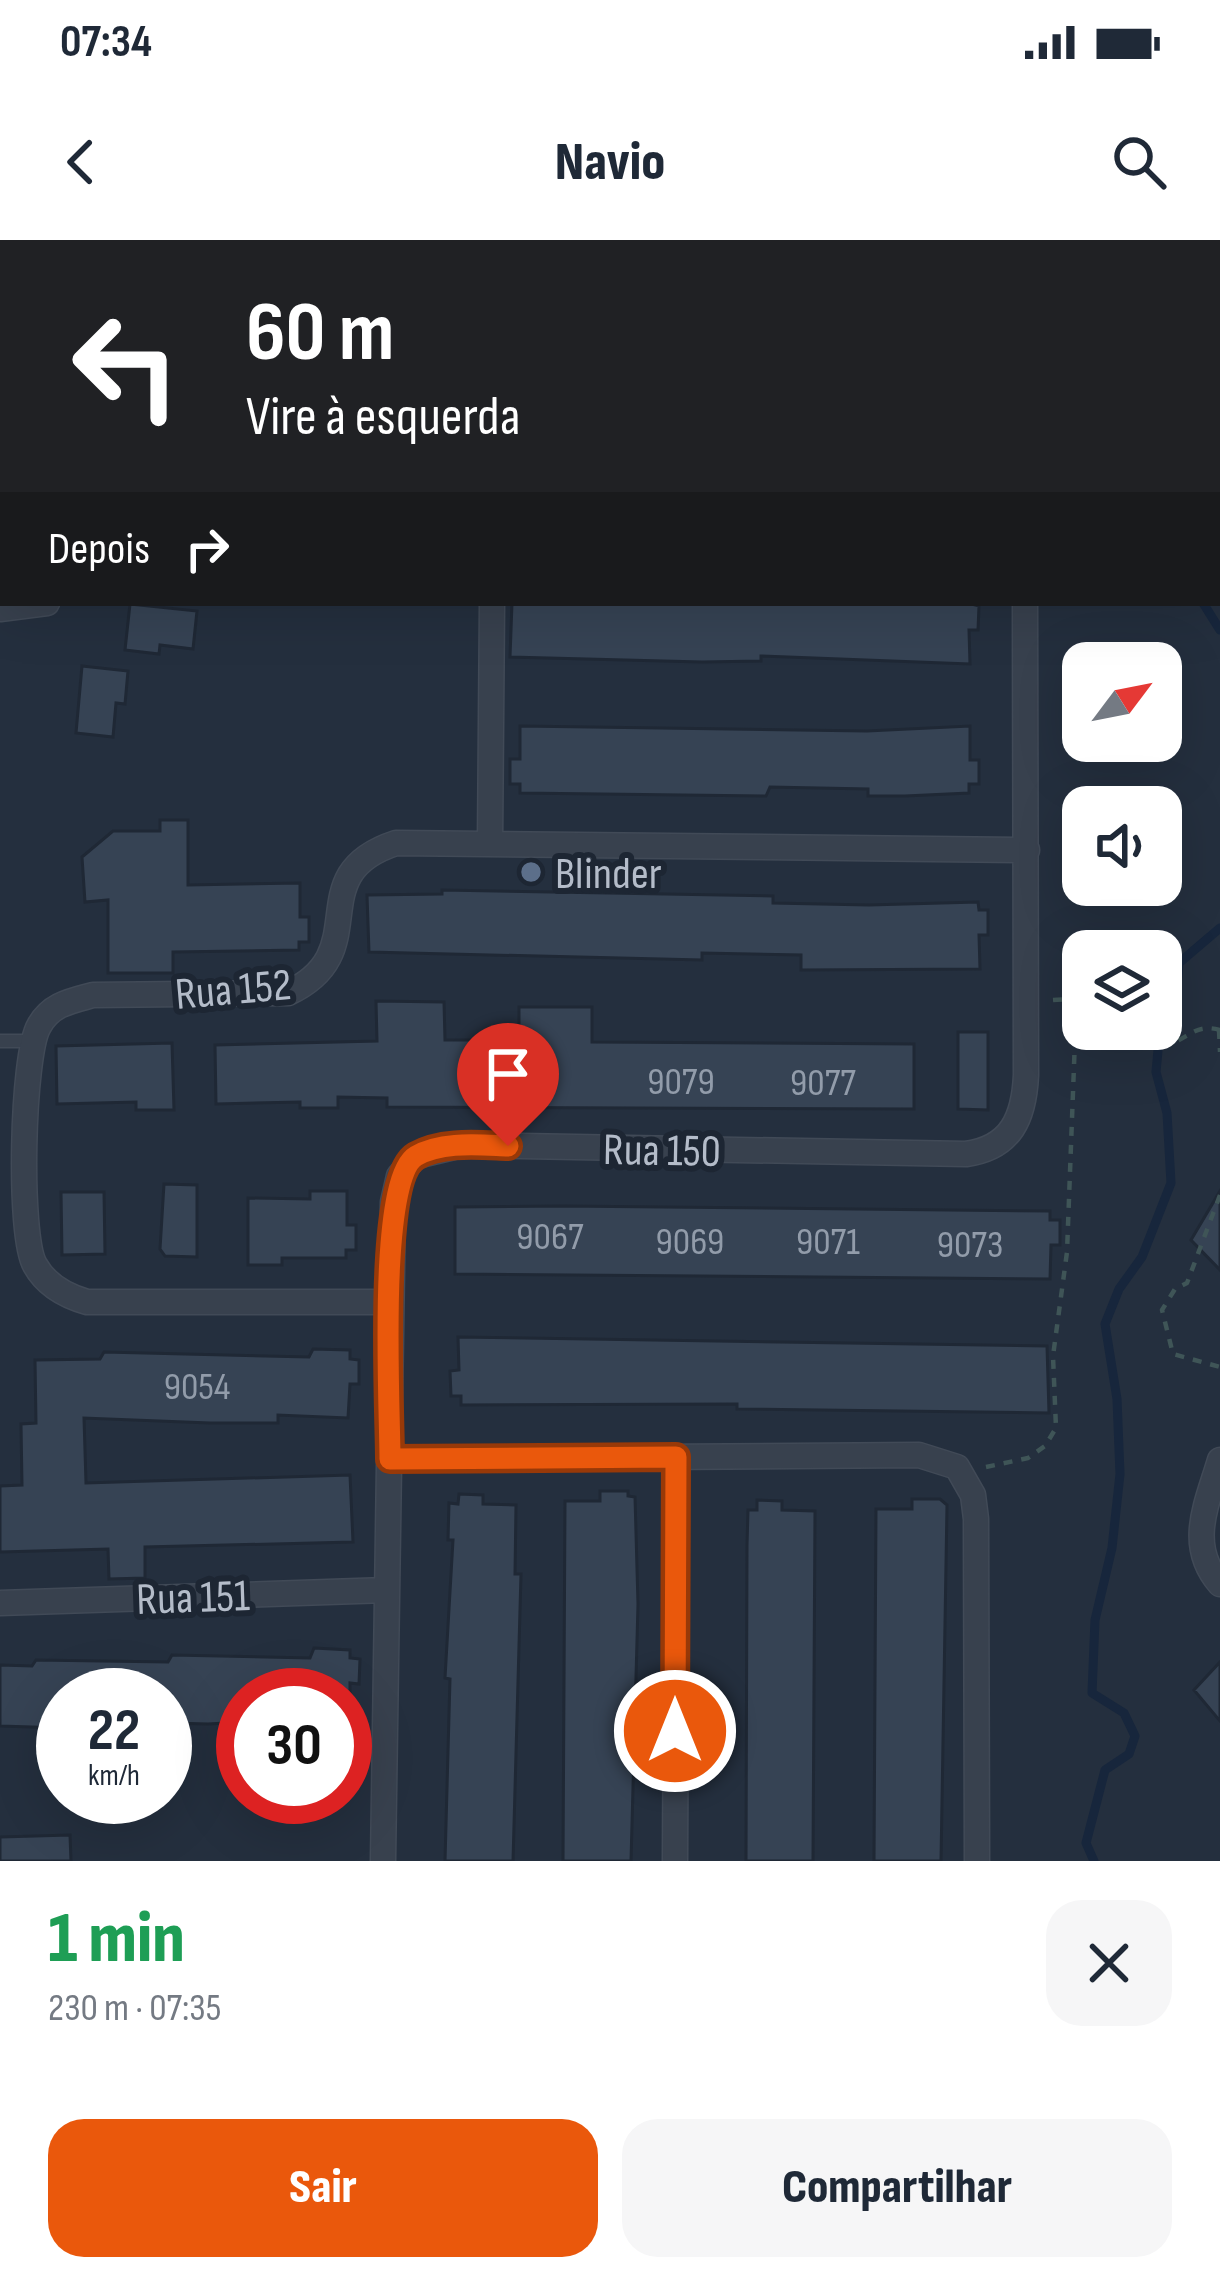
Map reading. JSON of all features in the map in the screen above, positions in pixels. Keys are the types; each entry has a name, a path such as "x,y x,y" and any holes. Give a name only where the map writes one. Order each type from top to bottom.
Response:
{"street":[{"path":"490,844 492,606"},
{"name":"Rua 150","path":"383,1861 390,1302 393,1202 399,1176 416,1156 462,1145 966,1154 996,1146 1019,1121 1025,1099 1025,606"},
{"name":"Rua 152","path":"32,1041 50,1011 93,995 288,993 326,969 336,951 339,896 349,873 369,851 396,843 1027,850"},
{"path":"32,1041 26,1236 35,1267 61,1292 87,1302 390,1302"},
{"path":"390,1459 919,1455 957,1467 974,1495 976,1520 977,1861"},
{"path":"675,1861 676,1457"},
{"path":"1220,1460 1200,1530 1202,1556 1220,1584"},
{"name":"Rua 151","path":"0,1603 387,1590"}],"lane":[{"path":"0,1041 32,1041"}],"path":[{"path":"1182,1035 1193,1028 1220,1030 1220,1052"},
{"path":"957,1467 1028,1458 1046,1446 1056,1428 1053,1356 1067,1252 1075,1050"},
{"path":"1220,1195 1187,1283 1175,1289 1162,1310 1173,1354 1220,1367"}],"building":[{"path":"130,606 197,611 193,649 160,645 159,654 125,650"},
{"path":"512,606 979,606 978,630 969,630 970,664 761,656 761,661 702,662 510,657"},
{"path":"82,666 128,671 125,704 116,703 113,737 76,733"},
{"path":"520,726 867,731 970,726 970,760 979,760 979,784 969,784 969,793 905,796 868,796 868,789 770,787 766,796 520,793 520,784 510,784 510,759 520,759"},
{"path":"160,820 188,820 188,885 300,883 300,917 309,917 309,942 299,942 299,950 173,952 173,973 108,973 108,900 85,902 82,857 113,831 160,831"},
{"path":"442,890 773,896 773,903 978,902 979,910 988,910 988,935 979,935 980,969 801,970 801,955 702,953 702,960 369,952 367,895 442,894"},
{"path":"376,1001 444,1002 445,1040 519,1040 519,1007 592,1007 592,1042 914,1044 914,1109 387,1107 387,1098 338,1097 338,1108 300,1108 300,1102 216,1104 215,1045 377,1041"},
{"path":"958,1032 988,1032 988,1110 958,1109"},
{"path":"172,1043 174,1110 136,1110 136,1102 57,1104 56,1046"},
{"path":"164,1184 197,1185 197,1257 165,1256 160,1249"},
{"path":"310,1191 347,1191 347,1225 356,1225 356,1250 346,1250 346,1258 282,1258 282,1265 248,1265 248,1198 310,1199"},
{"path":"1220,1191 1220,1270 1191,1240"},
{"path":"61,1192 104,1192 105,1254 62,1255"},
{"path":"455,1207 1050,1211 1050,1220 1060,1220 1060,1245 1051,1245 1050,1279 455,1274"},
{"path":"458,1337 1047,1346 1049,1413 737,1409 737,1404 461,1405 461,1396 451,1396 450,1371 459,1370"},
{"path":"313,1349 350,1350 350,1359 359,1360 359,1384 350,1384 348,1418 278,1415 278,1423 210,1423 84,1418 86,1483 350,1475 353,1542 145,1547 145,1578 109,1579 108,1549 0,1552 0,1486 22,1485 21,1424 36,1423 35,1360 100,1359 104,1352 309,1357"},
{"path":"600,1491 628,1491 628,1496 635,1497 638,1604 631,1861 563,1861 565,1501 600,1501"},
{"path":"459,1494 483,1495 483,1504 516,1505 515,1574 521,1574 513,1861 445,1861 450,1679 445,1678 453,1540 448,1540 449,1503 458,1504"},
{"path":"912,1499 940,1499 947,1505 941,1861 874,1861 876,1509 912,1509"},
{"path":"757,1500 782,1501 782,1510 815,1511 813,1861 746,1861 748,1510 757,1510"},
{"path":"314,1648 350,1650 350,1658 360,1659 360,1668 216,1668 216,1724 208,1724 192,1724 192,1668 36,1668 36,1727 0,1726 0,1665 32,1666 36,1660 168,1662 172,1655 310,1658"},
{"path":"1220,1662 1220,1721 1194,1690"},
{"path":"70,1835 71,1861 0,1861 0,1837"}],"waterway":[{"path":"1205,606 1220,630"},
{"path":"1182,960 1220,928"},
{"path":"1094,1861 1086,1843 1105,1770 1129,1754 1135,1736 1124,1713 1092,1693 1095,1620 1112,1548 1120,1474 1117,1399 1105,1324 1119,1289 1142,1257 1171,1183 1167,1113 1156,1072 1158,1050"}],"place":[{"name":"Blinder","path":"531,872"}],"route":[{"path":"508,1146 439,1149 416,1156 399,1176 393,1202 390,1459 676,1457 675,1731"}]}
